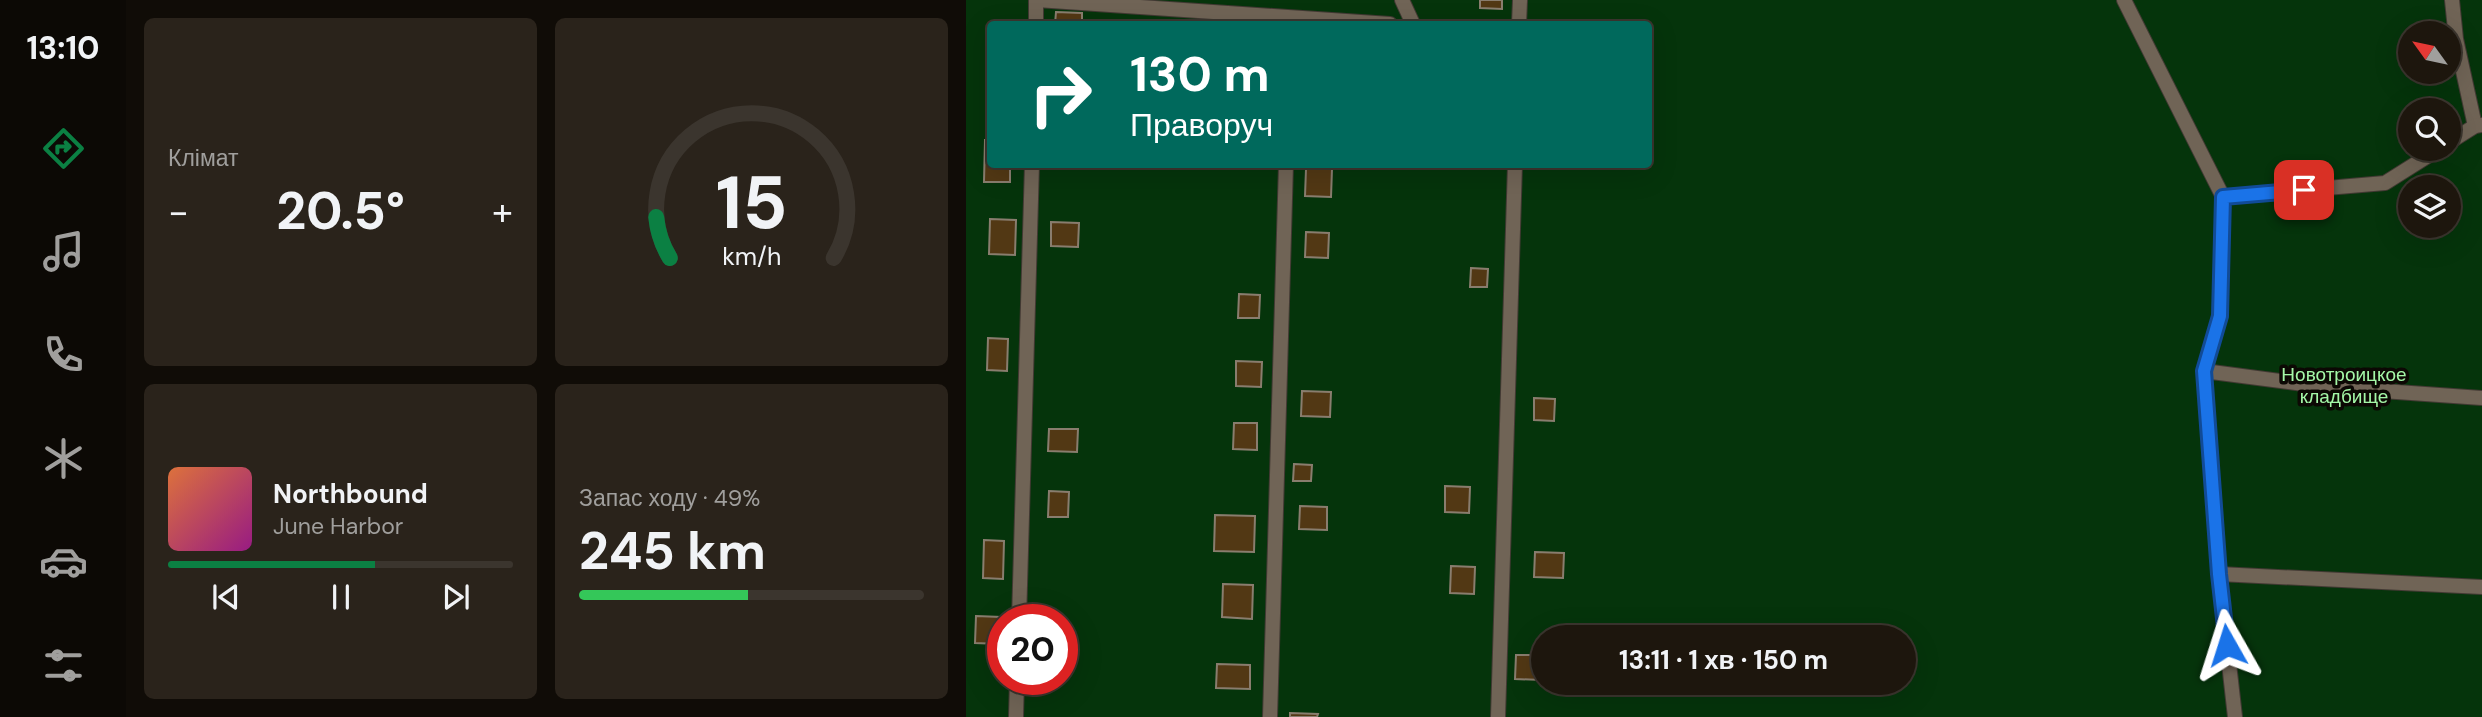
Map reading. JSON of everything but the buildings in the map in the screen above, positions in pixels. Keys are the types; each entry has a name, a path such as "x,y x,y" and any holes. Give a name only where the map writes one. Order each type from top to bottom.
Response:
{"lane":[{"path":"1036,21 1037,0 1155,4 1290,21"},
{"path":"1402,0 1412,21"},
{"path":"1520,0 1520,21"},
{"path":"2124,0 2223,197 2220,316 2204,371 2219,574 2235,717"},
{"path":"2452,0 2456,39 2479,126 2461,136"},
{"path":"2223,197 2385,183 2420,161"},
{"path":"1019,604 1032,168"},
{"path":"1270,717 1286,168"},
{"path":"1498,717 1515,168"},
{"path":"2204,371 2326,387 2482,398"},
{"path":"2219,574 2482,587"},
{"path":"1016,717 1017,695"}],"green space":[{"name":"Новотроицкое кладбище","path":"966,0 2482,0 2482,717 966,717"}],"route":[{"path":"2227,645 2204,371 2220,316 2223,197 2304,190"}]}
